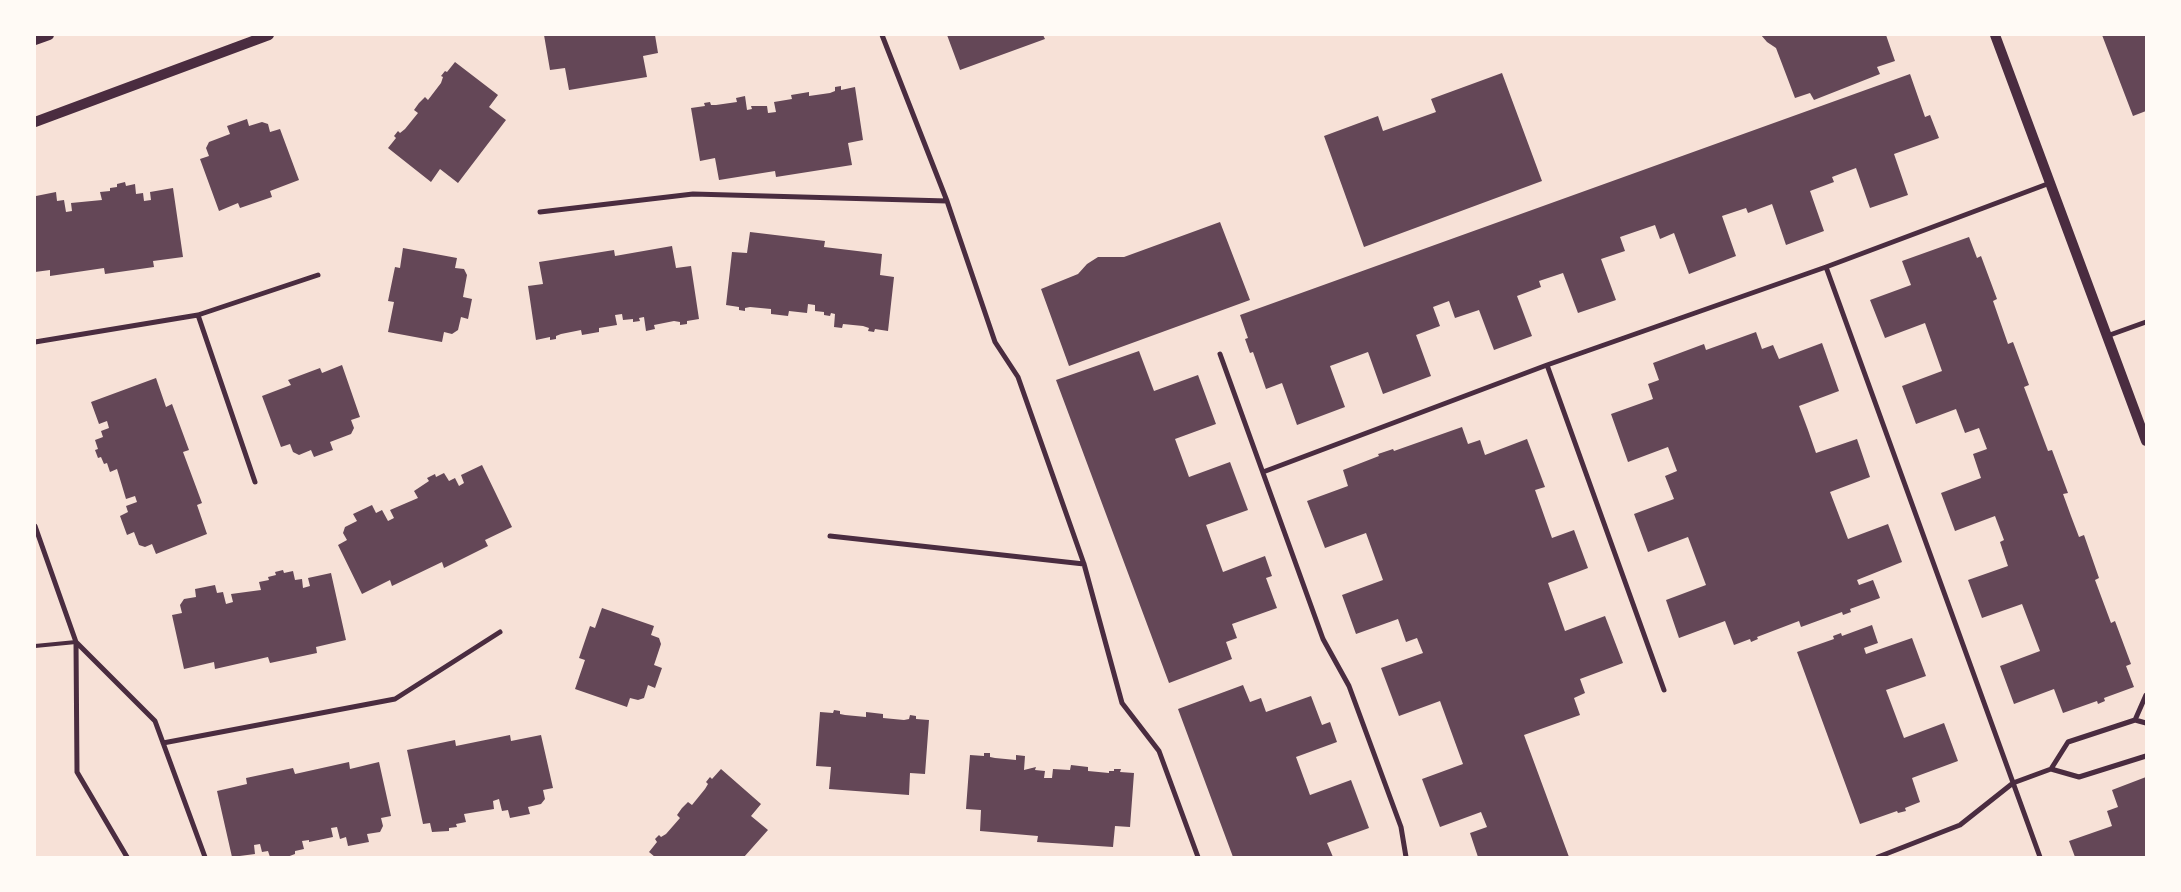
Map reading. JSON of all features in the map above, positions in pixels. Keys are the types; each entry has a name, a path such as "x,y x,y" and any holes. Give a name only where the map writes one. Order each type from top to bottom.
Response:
{"main road":[{"path":"35,40 49,35"},
{"path":"35,122 269,35"},
{"path":"1995,35 2146,442"}],"street":[{"path":"882,35 947,201 994,342 1018,377 1084,564 1122,703 1159,751 1198,857"},
{"path":"1263,472 1547,365 1826,267 2050,183"},
{"path":"540,212 693,194 947,201"},
{"path":"1826,267 2040,857"},
{"path":"35,342 198,315 318,276"},
{"path":"198,315 255,482"},
{"path":"2107,336 2146,322"},
{"path":"1220,354 1323,639 1349,686 1391,799 1401,827 1406,857"},
{"path":"1547,365 1664,690"},
{"path":"35,526 76,642 77,772 127,857"},
{"path":"830,536 1084,564"},
{"path":"163,743 395,699 500,632"},
{"path":"76,642 155,721 205,857"},
{"path":"2135,720 2146,695"},
{"path":"1878,857 1960,825 2013,783 2050,769 2068,742 2135,720 2146,723"},
{"path":"2050,769 2079,777 2146,756"}],"lane":[{"path":"35,646 76,642"}],"building":[{"path":"544,35 655,35 658,53 643,56 647,77 569,90 565,68 550,70"},
{"path":"947,35 1043,35 1045,39 960,70"},
{"path":"1761,35 1886,35 1895,61 1877,67 1880,74 1814,100 1810,93 1795,98 1776,48"},
{"path":"2102,35 2146,35 2146,111 2133,116"},
{"path":"455,62 498,95 489,107 506,120 458,183 440,169 431,182 388,148 396,138 394,136 398,131 400,133 405,129 418,113 414,110 419,103 425,97 428,100 441,83 443,77 441,76"},
{"path":"1502,73 1542,181 1364,247 1324,136 1378,116 1383,131 1436,112 1431,99"},
{"path":"1910,74 1925,117 1930,115 1939,138 1894,154 1908,195 1870,208 1856,168 1832,177 1834,182 1810,191 1824,231 1786,245 1772,204 1748,213 1746,208 1722,216 1736,256 1689,274 1674,233 1660,239 1655,225 1620,237 1625,251 1601,259 1616,300 1578,313 1563,273 1539,281 1541,287 1517,296 1532,336 1494,350 1479,310 1455,318 1449,301 1433,307 1440,326 1416,335 1431,376 1383,394 1368,352 1330,366 1345,407 1297,425 1282,383 1266,389 1253,352 1250,353 1245,339 1248,338 1240,315"},
{"path":"841,86 841,90 855,87 863,140 848,143 852,165 776,177 775,171 719,180 715,158 700,161 691,108 705,106 704,103 710,102 711,105 716,105 737,102 736,98 745,96 747,110 752,109 751,106 767,106 768,113 776,112 774,102 792,99 791,95 809,92 809,96 830,93 835,91 835,87"},
{"path":"247,119 249,126 262,122 268,124 270,132 280,129 299,180 270,191 272,197 240,208 238,203 219,211 200,159 209,156 206,148 209,142 230,134 227,126"},
{"path":"125,182 126,186 135,184 136,194 143,193 144,201 151,200 150,192 173,188 183,257 153,261 154,267 105,274 104,268 50,276 50,270 35,272 36,196 56,192 57,201 64,200 66,212 72,211 71,203 102,200 100,192 110,191 110,188 117,187 117,184"},
{"path":"1220,222 1250,300 1069,366 1041,289 1078,274 1087,264 1098,257 1124,257"},
{"path":"750,232 825,241 824,247 882,254 880,275 894,277 888,331 875,329 874,332 868,331 869,328 863,326 843,324 842,328 834,327 835,314 831,313 830,316 824,315 824,312 815,311 815,305 808,304 807,313 789,311 788,316 771,314 771,309 750,307 745,308 745,311 739,310 739,307 726,305 732,252 747,253"},
{"path":"1969,237 1977,258 1981,256 1997,299 1993,301 2008,344 2013,342 2029,385 2024,387 2048,451 2052,450 2068,493 2063,494 2071,516 2079,537 2084,535 2099,578 2095,580 2111,623 2115,621 2131,664 2126,666 2134,687 2104,698 2105,701 2098,704 2097,701 2063,713 2054,689 2014,704 2000,666 2040,651 2022,604 1982,618 1968,580 2008,566 2000,542 2004,540 1995,516 1955,531 1941,493 1981,478 1973,454 1987,449 1979,428 1965,433 1956,409 1916,424 1902,386 1942,371 1925,323 1885,338 1870,300 1911,285 1902,261"},
{"path":"672,246 676,268 691,266 699,319 687,321 687,324 680,325 680,322 674,321 654,325 655,329 646,331 644,317 639,318 640,321 633,322 633,319 623,320 622,314 615,315 617,325 599,328 599,332 582,335 581,330 561,334 556,336 556,339 550,340 550,337 536,340 528,286 543,284 539,262 614,250 615,256"},
{"path":"403,248 457,258 455,268 464,269 467,275 463,297 472,299 468,319 461,317 458,330 452,334 444,332 442,342 388,332 394,302 388,301 395,267 400,268"},
{"path":"1756,332 1762,349 1773,345 1779,359 1822,343 1839,391 1799,406 1816,453 1857,439 1870,477 1830,492 1848,539 1888,524 1902,562 1857,580 1859,585 1873,580 1880,598 1850,609 1851,612 1843,615 1842,612 1801,627 1799,621 1757,637 1758,639 1751,642 1750,639 1734,645 1725,621 1679,638 1666,600 1706,585 1688,537 1648,552 1634,514 1674,499 1665,476 1677,471 1668,447 1628,462 1611,414 1653,399 1648,384 1659,380 1653,363 1704,344 1706,350"},
{"path":"1139,351 1154,391 1198,375 1216,424 1175,439 1189,477 1230,462 1248,510 1206,525 1223,572 1265,556 1272,576 1266,578 1277,608 1232,624 1237,638 1226,642 1232,659 1169,683 1056,380"},
{"path":"342,365 360,417 351,420 354,428 351,434 330,442 333,450 314,457 311,450 299,455 293,452 290,444 281,447 262,396 291,385 288,380 320,368 322,373"},
{"path":"156,378 166,407 172,404 189,450 183,452 202,503 197,505 207,534 156,554 152,544 145,547 139,545 134,532 127,535 120,516 128,512 126,506 137,502 135,496 126,499 117,469 110,472 107,463 104,464 101,457 98,458 95,450 98,449 95,440 103,437 101,431 109,428 107,421 99,424 91,402"},
{"path":"1462,427 1468,444 1480,440 1485,455 1527,439 1545,487 1535,490 1552,538 1574,530 1588,568 1548,583 1565,631 1605,616 1623,663 1580,679 1585,693 1574,698 1580,715 1524,735 1569,857 1478,857 1470,833 1487,827 1481,812 1440,827 1422,779 1463,764 1440,701 1399,716 1381,668 1423,653 1417,638 1406,642 1398,619 1356,634 1342,595 1383,580 1366,533 1325,548 1307,501 1348,486 1343,470 1379,456 1378,454 1393,449 1394,451"},
{"path":"482,465 512,527 485,540 488,546 444,568 442,562 392,586 390,580 362,594 338,545 347,540 343,533 345,527 357,521 353,514 372,505 376,513 382,510 388,521 394,518 390,510 418,498 414,491 429,481 427,478 435,474 436,477 444,473 449,481 455,478 459,486 464,483 461,475"},
{"path":"283,570 284,573 293,571 295,580 302,579 303,588 310,586 308,578 331,573 346,640 316,647 317,653 270,663 268,657 215,669 214,662 184,669 172,615 182,613 180,605 184,599 196,597 195,589 215,585 217,593 223,592 226,604 233,602 231,594 261,590 259,582 269,580 268,577 276,575 275,572"},
{"path":"602,608 654,626 651,635 659,638 661,644 654,665 662,668 655,688 648,685 644,698 638,700 630,698 627,707 575,689 585,660 579,658 590,626 595,628"},
{"path":"1872,625 1878,643 1864,648 1866,654 1912,638 1926,676 1886,690 1904,738 1944,723 1958,761 1912,778 1920,802 1905,808 1906,811 1898,813 1897,811 1860,824 1797,652 1834,639 1833,636 1841,633 1842,636"},
{"path":"1243,685 1250,702 1261,698 1266,712 1311,696 1322,725 1330,722 1337,742 1296,757 1310,795 1351,780 1369,828 1327,843 1333,857 1233,857 1178,709"},
{"path":"834,710 840,711 840,714 845,715 866,717 866,712 883,714 883,718 904,720 909,719 910,715 916,716 916,719 929,720 925,774 910,773 909,795 829,789 831,767 816,766 820,712 833,713"},
{"path":"510,735 511,741 541,735 553,788 543,790 545,799 541,804 528,807 530,814 510,818 508,810 502,811 499,799 493,801 494,809 464,814 466,822 456,824 457,827 449,828 449,831 432,832 430,823 423,824 407,750 455,740 456,746"},
{"path":"984,753 990,753 990,757 1016,760 1016,755 1025,756 1024,770 1036,767 1035,770 1045,771 1044,778 1052,778 1053,769 1070,770 1071,765 1088,767 1088,771 1109,773 1109,771 1114,771 1114,769 1121,769 1120,772 1134,773 1130,827 1115,826 1113,847 1037,842 1038,836 980,831 981,810 966,809 970,755 984,756"},
{"path":"349,762 350,769 379,762 391,816 381,818 383,826 380,832 367,834 369,842 348,846 346,837 340,839 337,827 331,828 333,837 309,842 309,840 302,841 304,849 295,851 295,854 287,857 270,857 268,851 262,852 260,844 254,845 255,854 232,857 217,791 247,784 246,778 293,768 295,774"},
{"path":"721,769 761,804 751,816 768,830 744,857 655,857 649,852 657,842 655,839 659,835 661,837 666,834 680,818 677,815 682,808 688,802 692,805 705,789 708,784 706,782 710,777 712,779"},
{"path":"2146,777 2146,857 2075,857 2069,841 2112,826 2107,811 2118,807 2112,790"}]}
